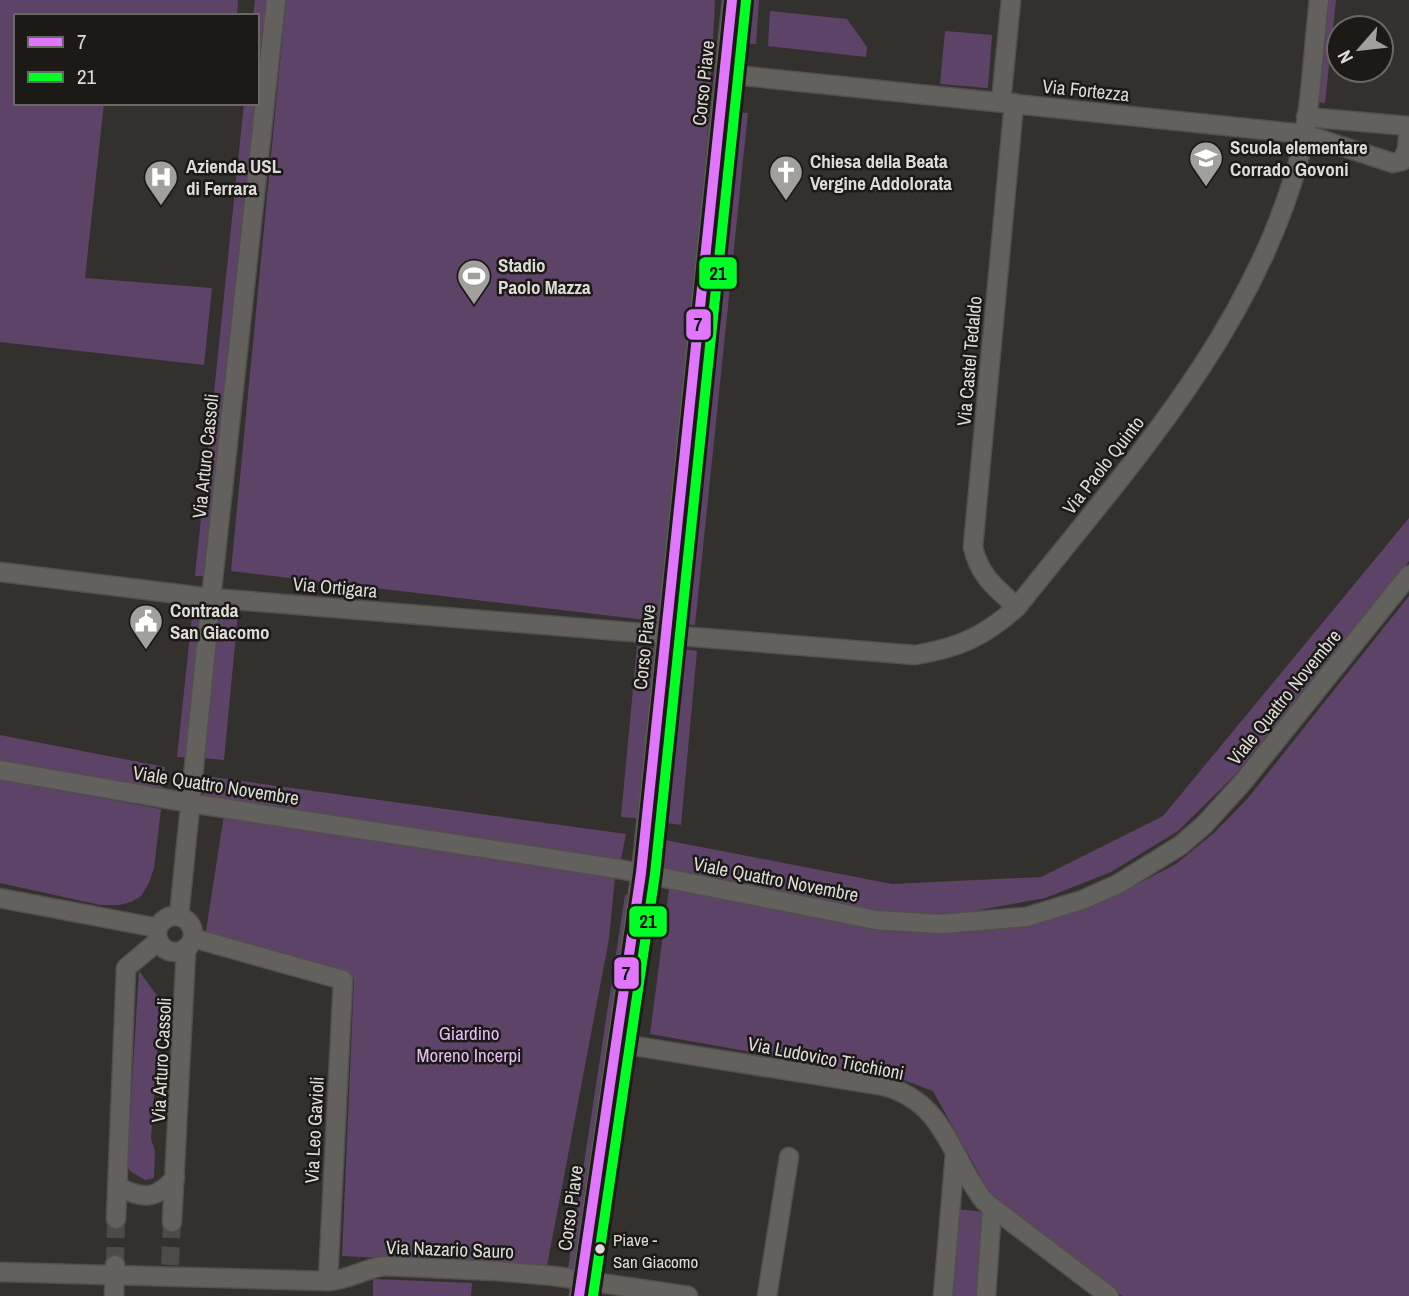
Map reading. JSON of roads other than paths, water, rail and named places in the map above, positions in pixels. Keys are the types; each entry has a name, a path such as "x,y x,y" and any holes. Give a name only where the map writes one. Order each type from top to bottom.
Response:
{"street":[{"name":"Via Arturo Cassoli","path":"179,916 276,0"},
{"name":"Corso Piave","path":"580,1288 641,873 732,0"},
{"name":"Via Castel Tedaldo","path":"1011,0 1007,103 973,547 977,565 986,579 1017,607"},
{"name":"Via Paolo Quinto","path":"667,634 915,655 943,651 971,640 995,627 1017,607 1179,402 1246,292 1277,226 1298,161 1305,126 1319,0"},
{"name":"Via Fortezza","path":"725,74 1007,103 1305,126 1409,127 1405,156 1398,163 1386,161 1305,126"},
{"name":"Via Ortigara","path":"0,572 211,598 667,634"},
{"name":"Viale Quattro Novembre","path":"0,770 190,803 641,873 876,920 922,924 1026,917 1082,900 1118,884 1181,845 1205,824 1409,575"},
{"path":"0,898 158,934"},
{"path":"179,916 191,926 191,942 181,951 171,952 163,948 158,934 167,917 179,916"},
{"name":"Via Arturo Cassoli","path":"116,1219 126,968 158,934"},
{"name":"Via Arturo Cassoli","path":"173,1222 186,950 191,942"},
{"name":"Via Leo Gavioli","path":"191,942 343,981 328,1281"},
{"name":"Via Ludovico Ticchioni","path":"616,1043 896,1089 908,1094 941,1125 977,1192 992,1208 1110,1296"},
{"path":"943,1296 955,1154"},
{"path":"767,1296 789,1157"},
{"path":"118,1187 135,1195 151,1196 164,1190 175,1178"},
{"path":"986,1296 992,1208"},
{"name":"Via Nazario Sauro","path":"0,1272 55,1275 170,1271 328,1281 340,1280 384,1266 496,1271 580,1288 688,1296"},
{"path":"114,1296 115,1271"}],"tunnel":[{"path":"115,1265 116,1219"},
{"path":"170,1265 172,1222"}],"place":[{"name":"Scuola elementare Corrado Govoni","path":"1206,188"},
{"name":"Chiesa della Beata Vergine Addolorata","path":"786,202"},
{"name":"Azienda USL di Ferrara","path":"161,207"},
{"name":"Stadio Paolo Mazza","path":"474,306"},
{"name":"Contrada San Giacomo","path":"146,651"},
{"name":"Piave - San Giacomo","path":"600,1249"}],"park label":[{"name":"Giardino Moreno Incerpi","path":"469,1044"}]}
